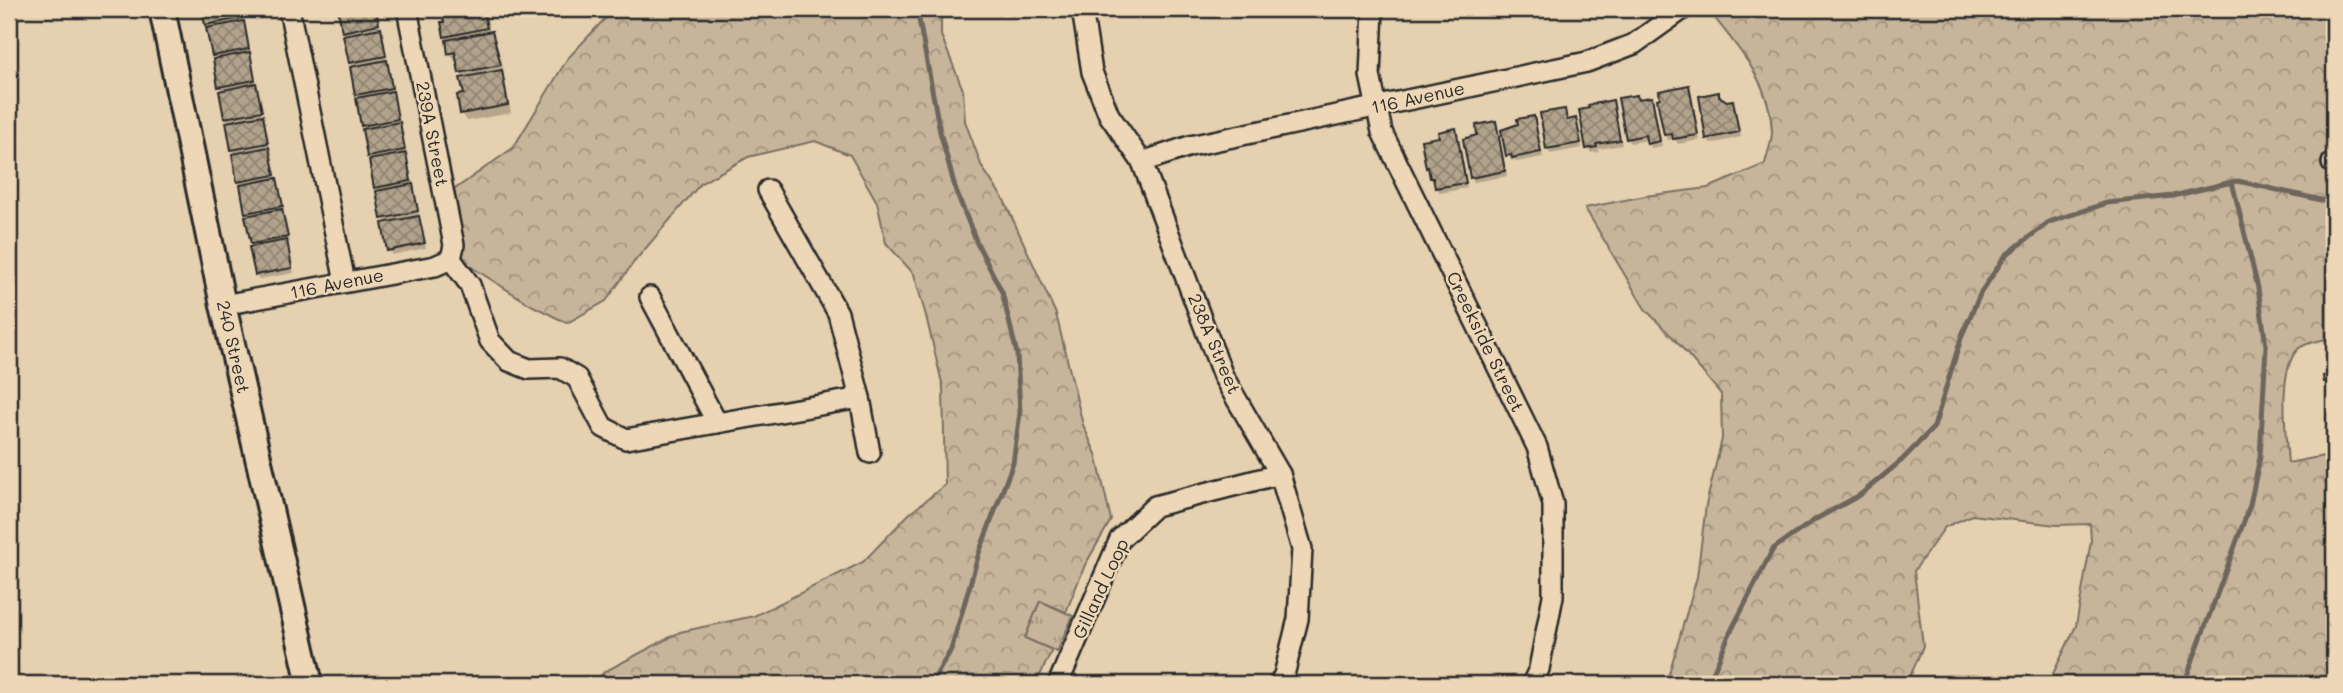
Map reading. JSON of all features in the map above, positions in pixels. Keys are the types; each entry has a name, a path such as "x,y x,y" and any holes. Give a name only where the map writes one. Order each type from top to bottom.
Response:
{"main road":[{"name":"240 Street","path":"162,9 223,305 310,684"}],"street":[{"path":"289,9 345,282"},
{"name":"239A Street","path":"407,9 454,245 451,259"},
{"name":"238A Street","path":"1082,9 1095,78 1109,115 1142,162 1223,376 1280,474 1302,549 1298,619 1284,675 1279,684"},
{"name":"Creekside Street","path":"1373,9 1370,75 1375,107 1387,144 1538,447 1553,504 1553,596 1539,669 1532,684"},
{"name":"116 Avenue","path":"1142,162 1190,146 1547,71 1607,55 1634,44 1683,9"},
{"path":"768,190 838,313 860,398 870,453"},
{"name":"116 Avenue","path":"223,305 435,266 451,259"},
{"path":"451,259 470,285 490,341 509,361 529,369 560,368 577,378 603,427 626,439 860,398"},
{"path":"650,297 717,424"},
{"name":"Gilland Loop","path":"1058,684 1119,539 1155,506 1280,474"}],"green space":[{"path":"614,9 941,9 941,35 963,90 965,121 982,167 1004,200 1056,314 1083,425 1096,454 1111,520 1085,565 1066,612 1040,601 1025,638 1052,650 1036,684 594,684 604,672 680,632 754,616 863,562 908,515 945,485 943,387 914,274 886,243 877,202 850,155 815,141 748,157 701,183 634,262 606,301 567,323 531,305 462,261 448,194 513,148 568,58"},
{"path":"1723,9 2334,9 2334,337 2298,349 2287,372 2284,403 2288,463 2324,456 2334,506 2334,684 2048,684 2076,626 2091,541 2090,524 2056,525 1972,515 1945,527 1914,571 1923,646 1907,684 1666,684 1697,577 1706,505 1722,439 1721,394 1645,309 1585,208 1645,196 1708,188 1765,164 1772,132 1766,99 1753,70 1714,17"},
{"path":"1040,601 1073,616 1057,652 1025,638"}],"building":[{"path":"202,9 240,9 242,18 205,25"},
{"path":"338,9 376,9 379,24 342,32"},
{"path":"446,9 483,9 487,28 444,37 441,22 444,22 442,15 447,14"},
{"path":"244,21 249,49 212,56 206,28"},
{"path":"381,28 386,56 349,63 343,35"},
{"path":"492,31 501,65 459,73 455,52 448,54 446,40"},
{"path":"250,52 255,80 218,87 213,59"},
{"path":"387,60 392,88 355,95 350,67"},
{"path":"502,70 508,105 460,114 457,95 464,94 460,78"},
{"path":"256,83 262,111 224,118 219,91"},
{"path":"1689,85 1698,135 1673,139 1672,134 1664,135 1657,99 1660,98 1659,91"},
{"path":"393,91 398,119 361,126 356,98"},
{"path":"1719,92 1719,96 1727,101 1733,100 1739,132 1706,139 1699,96"},
{"path":"1637,95 1638,99 1652,97 1660,141 1647,144 1645,135 1626,139 1618,98"},
{"path":"1613,100 1620,140 1596,144 1597,147 1586,149 1579,110 1589,108 1588,105"},
{"path":"1565,109 1567,120 1576,118 1581,143 1546,149 1540,113"},
{"path":"263,115 268,143 231,150 226,122"},
{"path":"1534,116 1541,152 1512,158 1511,155 1506,156 1501,130 1518,124 1517,119"},
{"path":"1496,121 1505,171 1470,178 1463,139 1477,135 1476,125"},
{"path":"400,122 405,150 367,157 362,129"},
{"path":"1456,128 1466,183 1435,188 1433,178 1430,178 1428,167 1426,168 1421,140 1439,137 1438,132"},
{"path":"269,147 275,175 237,182 232,154"},
{"path":"406,153 411,181 374,188 369,160"},
{"path":"277,178 283,206 245,213 240,185"},
{"path":"413,184 418,211 381,219 376,191"},
{"path":"282,209 288,237 251,244 245,216"},
{"path":"419,216 425,243 387,251 382,223"},
{"path":"287,240 292,268 255,275 249,247"},
{"path":"2334,373 2334,385 2332,381 2324,382 2323,376"}],"waterway":[{"path":"917,9 940,132 956,191 977,243 1002,292 1017,354 1020,413 1013,463 979,553 951,650 931,684"},
{"path":"1708,684 1730,633 1773,549 1816,519 1860,495 1902,460 1934,427 1962,335 1981,292 2006,255 2049,222 2107,203 2173,196 2238,181 2334,203"},
{"path":"2184,684 2250,505 2260,457 2266,346 2258,288 2232,182"}]}
